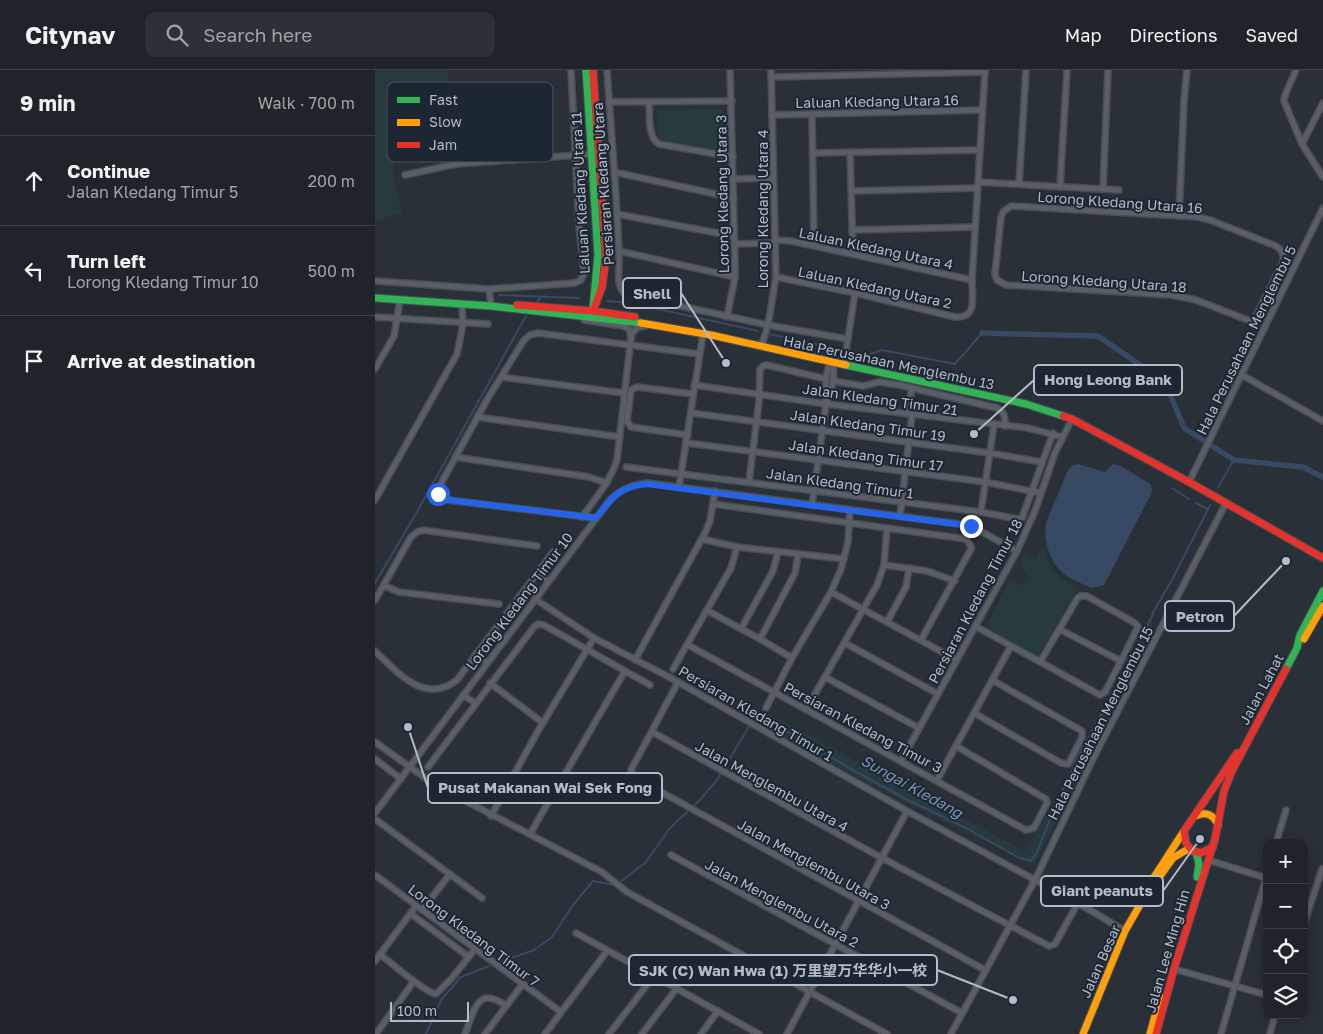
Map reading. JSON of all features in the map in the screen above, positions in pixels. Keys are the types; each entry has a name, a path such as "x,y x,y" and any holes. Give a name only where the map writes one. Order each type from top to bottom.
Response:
{"street":[{"path":"375,281 489,289 575,283 581,280 584,273 579,225 571,70"},
{"name":"Laluan Kledang Utara 11","path":"586,70 599,287"},
{"name":"Laluan Kledang Utara 11","path":"593,70 606,258 599,287 593,302 593,311"},
{"name":"Persiaran Kledang Utara","path":"607,70 617,214 619,285 625,294"},
{"name":"Lorong Kledang Utara 3","path":"727,317 735,277 730,70"},
{"name":"Lorong Kledang Utara 4","path":"761,347 776,277 771,70"},
{"path":"1019,184 1026,70"},
{"path":"1060,187 1067,70"},
{"path":"1103,190 1108,70"},
{"path":"1179,215 1187,70"},
{"path":"1296,70 1283,101 1303,144 1323,177"},
{"path":"771,77 863,72 985,71 972,280"},
{"path":"609,102 732,101"},
{"path":"649,102 651,135 654,141 659,144 733,158"},
{"path":"1303,144 1323,104"},
{"name":"Laluan Kledang Utara 16","path":"772,115 982,110"},
{"path":"812,114 814,246"},
{"path":"813,153 979,150"},
{"path":"851,152 853,254"},
{"path":"553,157 591,154"},
{"path":"405,175 456,164 483,162"},
{"path":"614,172 734,198"},
{"path":"733,179 773,178"},
{"path":"978,182 1119,190"},
{"path":"851,191 977,188"},
{"name":"Lorong Kledang Utara 16","path":"997,280 995,274 1001,217 1006,208 1011,206 1179,215 1210,220 1277,246 1284,256"},
{"name":"Hala Perusahaan Menglembu 5","path":"1189,482 1212,439 1323,208"},
{"path":"617,214 733,236"},
{"path":"852,230 975,227"},
{"name":"Laluan Kledang Utara 4","path":"734,244 791,241 972,280"},
{"path":"619,251 735,277"},
{"name":"Lorong Kledang Utara 18","path":"997,280 1006,285 1177,296 1197,300 1253,322 1283,262 1284,256"},
{"name":"Laluan Kledang Utara 2","path":"776,277 963,318 969,314 972,308 972,280"},
{"path":"561,308 580,306 587,302 599,287"},
{"path":"599,287 603,306 619,314"},
{"path":"489,289 491,306"},
{"path":"844,364 855,293"},
{"name":"Hala Perusahaan Menglembu 13","path":"625,294 767,325 848,338"},
{"name":"Hala Perusahaan Menglembu 13","path":"375,298 491,306 628,321 707,335 1026,404 1072,418 1323,558"},
{"path":"375,369 394,336 400,300"},
{"name":"Hala Perusahaan Menglembu 13","path":"491,306 501,304 619,314 701,332 707,335"},
{"path":"375,500 457,354 463,324 462,305"},
{"path":"555,313 585,314 593,311 603,316 628,321"},
{"path":"545,312 600,324 623,326 629,329 631,337"},
{"path":"375,317 463,324 488,324"},
{"path":"582,518 607,483 617,460 633,331 640,327 661,327"},
{"path":"596,518 582,518 449,500 442,498 438,494 438,489 477,417 524,340 530,335 538,333 699,354"},
{"path":"679,487 699,354 707,335"},
{"path":"826,404 826,379 828,368 832,362"},
{"path":"812,505 826,404 833,381 834,369 832,362"},
{"path":"749,482 757,422 761,369 763,366 767,365 826,379"},
{"path":"1242,375 1323,421"},
{"path":"501,377 624,393"},
{"path":"833,381 863,386 884,383 997,408 1003,411 1005,426"},
{"name":"Jalan Kledang Timur 21","path":"694,385 826,404 1028,428 1053,433 1062,437"},
{"path":"688,435 631,427 627,421 631,390 637,387 693,394"},
{"path":"900,516 912,388"},
{"name":"Jalan Kledang Timur 19","path":"691,413 989,453 1042,462"},
{"path":"477,417 620,437"},
{"name":"Persiaran Kledang Timur 18","path":"901,761 1017,551 1029,525 1062,437 1072,418"},
{"path":"981,512 994,425"},
{"path":"1032,491 1053,433"},
{"name":"Jalan Kledang Timur 17","path":"687,443 985,482 1041,492"},
{"path":"455,457 589,477 607,483"},
{"name":"Jalan Kledang Timur 1","path":"626,467 981,512 1018,520 1022,518 1032,491"},
{"name":"Lorong Kledang Timur 10","path":"375,813 596,518 616,494 629,487 647,484 715,491 971,526 1017,551"},
{"path":"635,660 702,539 710,521 715,491"},
{"name":"Hala Perusahaan Menglembu 15","path":"951,1034 1035,880 1096,753 1226,503"},
{"path":"713,504 963,537 969,542 971,549 921,640"},
{"path":"766,708 792,658 831,592 844,559 850,510"},
{"path":"806,710 877,585 883,565 887,528"},
{"path":"375,600 385,586 411,536 423,530 537,546"},
{"path":"702,539 737,547 844,559"},
{"path":"673,669 731,568 737,547"},
{"path":"375,651 396,671 417,686 433,689 449,686 457,680 553,552"},
{"path":"741,629 773,572 778,552"},
{"path":"760,639 795,573 798,554"},
{"path":"883,565 927,571 955,581"},
{"path":"887,622 906,587 909,568"},
{"path":"537,573 548,581"},
{"path":"385,586 399,592 499,604"},
{"name":"Jalan Lahat","path":"1297,648 1300,635 1323,591"},
{"path":"831,592 957,660"},
{"path":"975,626 1097,694 1100,695 1105,692 1138,630 1137,624 1083,595 1077,599 1040,662"},
{"name":"Persiaran Kledang Timur 1","path":"535,599 594,638 678,682 907,812 1035,880 1125,931"},
{"name":"Jalan Lahat","path":"1217,825 1224,791 1247,742 1297,648 1323,606"},
{"path":"708,611 792,658"},
{"path":"428,768 533,627 538,624 544,625 650,685"},
{"path":"1059,629 1121,661"},
{"path":"491,816 543,723 594,638"},
{"path":"845,643 938,694"},
{"name":"Persiaran Kledang Timur 3","path":"689,644 1026,830 1034,828 1047,803 1046,799 956,746"},
{"path":"937,780 1011,646"},
{"path":"475,655 487,663"},
{"path":"530,834 625,671"},
{"path":"825,677 919,728"},
{"path":"974,713 1065,764 1070,761 1083,734 1080,728 992,680"},
{"path":"652,732 678,682"},
{"path":"490,684 543,723"},
{"path":"463,695 475,703"},
{"name":"Jalan Menglembu Utara 4","path":"652,732 720,771 1049,946 1055,944 1077,903"},
{"name":"Jalan Menglembu Utara 3","path":"652,732 631,770 634,777 985,970"},
{"path":"375,742 451,794 609,877 627,892 887,1034"},
{"name":"Jalan Lahat","path":"1193,817 1227,766 1247,742"},
{"path":"375,759 401,779"},
{"path":"1278,839 1286,810"},
{"path":"787,1034 907,812"},
{"path":"1205,812 1216,820 1217,825 1213,847 1206,852 1196,852 1188,849 1185,844 1184,831 1193,817 1205,812"},
{"path":"375,819 482,898"},
{"name":"Jalan Besar","path":"1149,890 1149,885 1184,831"},
{"name":"Jalan Lee Ming Hin","path":"1156,1034 1203,872 1213,847"},
{"name":"Jalan Besar","path":"1081,1034 1125,931 1149,890 1173,858 1188,849"},
{"name":"Jalan Lee Ming Hin","path":"1150,1034 1199,872 1199,858 1196,852"},
{"name":"Jalan Menglembu Utara 2","path":"671,855 962,1013"},
{"path":"1208,860 1263,875"},
{"path":"1308,912 1322,869"},
{"path":"422,910 450,874"},
{"path":"375,885 377,877"},
{"name":"Lorong Kledang Timur 7","path":"377,877 561,1012"},
{"path":"1221,1034 1264,884"},
{"path":"375,961 416,906"},
{"path":"411,914 469,957"},
{"path":"576,933 759,1034"},
{"path":"380,954 414,981 436,994 453,978 475,949"},
{"path":"545,1034 607,951"},
{"path":"1174,969 1263,994"},
{"path":"609,1034 654,976"},
{"path":"376,1034 414,981"},
{"path":"485,1034 522,985"},
{"path":"642,1034 677,988"},
{"path":"465,1034 481,1000 491,997 506,1006"},
{"path":"701,1034 719,1011"},
{"path":"1270,1034 1274,1019"}],"green space":[{"path":"375,70 448,70 449,82 387,82 387,162 393,162 393,173 402,213 375,221"},
{"path":"723,108 726,153 659,139 656,110"},
{"path":"1043,546 1047,560 1055,572 1078,588 1037,657 988,629 987,625 1010,579 1022,585 1030,580 1020,563 1024,555 1035,560"},
{"path":"1146,622 1153,625 1034,865 911,805 755,723 764,711 1025,851 1056,800"}],"water":[{"path":"1078,464 1105,472 1113,464 1121,466 1150,484 1152,488 1151,494 1104,585 1092,588 1070,578 1059,569 1051,557 1045,534 1047,520 1068,470 1073,465"}],"waterway":[{"path":"499,295 579,298"},
{"path":"536,303 541,297"},
{"path":"607,301 631,303 758,331"},
{"path":"375,583 417,512 526,316"},
{"path":"853,352 868,355 882,350 955,364 982,333"},
{"name":"Sungai Kledang","path":"982,333 1098,336 1165,382 1184,428 1234,460 1303,467 1323,477"},
{"path":"769,334 843,350"},
{"name":"Sungai Kledang","path":"1218,487 1234,460"},
{"path":"1172,488 1189,499"},
{"path":"1196,503 1207,509"},
{"name":"Sungai Kledang","path":"755,723 769,720 906,799 968,829 1019,858 1031,861 1037,852 1056,804 1081,751 1132,660 1155,609 1210,505"},
{"name":"Sungai Kledang","path":"619,883 646,862 670,828 699,801 717,780 751,726"},
{"name":"Sungai Kledang","path":"500,962 534,950 552,937 573,905 593,881 615,885"},
{"name":"Sungai Kledang","path":"426,1034 441,1000 461,977 489,966"}],"traffic: fast":[{"path":"586,70 598,255 593,308"},
{"path":"375,298 491,306 641,323"},
{"path":"846,365 1026,404 1063,416"},
{"path":"1286,669 1297,648 1300,635 1323,591"},
{"path":"1196,852 1199,864 1197,877"}],"traffic: slow":[{"path":"641,323 711,335 846,365"},
{"path":"1304,639 1323,606"},
{"path":"1195,816 1209,814 1218,825"},
{"path":"1083,1034 1125,931 1149,889 1149,885 1184,831"},
{"path":"1153,886 1173,858 1188,849"},
{"path":"1150,1034 1160,997"}],"traffic: jam":[{"path":"593,70 606,258 602,287 593,311"},
{"path":"517,305 593,311 635,317"},
{"path":"1063,416 1072,419 1189,482 1323,558"},
{"path":"1156,1034 1174,969 1215,839 1224,791 1232,771 1286,669"},
{"path":"1213,847 1201,853 1192,851 1186,843 1184,831 1237,753"}],"place":[{"name":"Shell","path":"726,363"},
{"name":"Hong Leong Bank","path":"974,434"},
{"name":"Petron","path":"1286,561"},
{"name":"Pusat Makanan Wai Sek Fong","path":"408,727"},
{"name":"Giant peanuts","path":"1200,839"},
{"name":"SJK (C) Wan Hwa (1) 万里望万华华小一校","path":"1013,1000"}],"route":[{"path":"438,494 442,498 449,500 582,518 596,518 616,494 637,484 647,484 715,491 971,526"}]}
